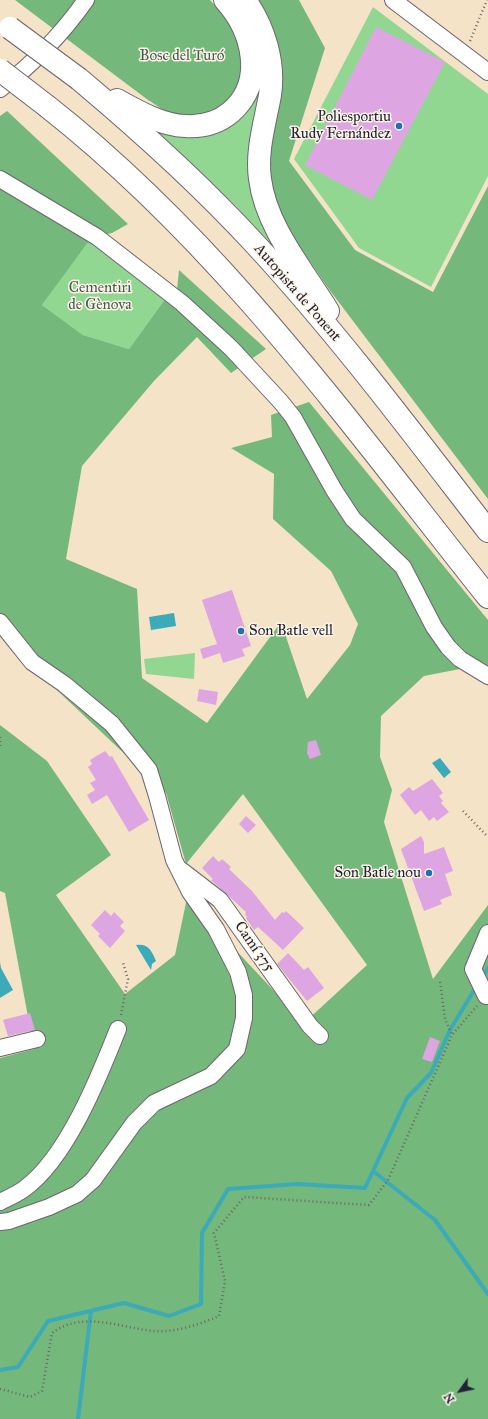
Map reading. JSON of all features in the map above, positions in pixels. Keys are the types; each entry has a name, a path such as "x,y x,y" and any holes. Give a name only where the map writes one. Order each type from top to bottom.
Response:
{"highway":[{"path":"5,24 79,79 136,110 176,125 200,126 222,118 239,104 247,93 251,79 253,65 250,46 243,27 225,0"},
{"path":"245,0 265,38 270,65 270,93 260,149 260,177 263,199 281,237 369,378"},
{"path":"0,70 48,106 135,180 216,264 306,368 488,597"},
{"name":"Autopista de Ponent","path":"79,79 149,139 220,208 284,276 369,378 488,531"}],"street":[{"path":"0,89 53,42 86,0"},
{"path":"393,0 488,72"},
{"path":"0,179 97,238 182,303 231,348 293,417 334,490 353,519 403,567 434,627 448,647 460,659 488,676"},
{"path":"0,622 32,662 64,684 112,724 149,770 174,860 190,892 216,929 238,972 244,995 244,1018 237,1049 211,1076 154,1103 134,1123 93,1180 76,1194 49,1207 9,1221 0,1222"},
{"name":"Camí 375","path":"178,868 220,900 310,1026 320,1036"},
{"path":"487,996 473,969 488,933"},
{"path":"0,1202 24,1189 50,1164 88,1099 118,1029"},
{"path":"0,1048 37,1039"}],"path":[{"path":"465,55 487,0"},
{"path":"0,737 0,749"},
{"path":"463,811 488,837"},
{"path":"118,1029 128,979 123,963"},
{"path":"440,982 445,1019 452,1035"},
{"path":"0,1390 30,1397 42,1391 52,1333 61,1326 93,1320 155,1332 198,1326 219,1316 225,1281 214,1233 244,1197 369,1205 388,1180 452,1035 487,996"}],"green space":[{"name":"Bosc del Turó","path":"15,0 210,0 228,23 237,40 242,58 242,75 231,96 211,111 195,116 170,113 148,100"},
{"path":"257,0 299,0 325,48 289,161 355,250 433,292 488,186 488,499 328,288 286,226 273,197 268,166 282,72 280,53 273,32"},
{"name":"Poliesportiu Rudy Fernández","path":"373,7 488,94 488,176 431,287 359,248 294,159"},
{"path":"259,76 295,270 235,205 149,123 198,133"},
{"path":"7,111 128,224 112,233 91,238 42,305 83,335 129,349 168,295 177,290 179,270 266,349 231,373 197,337 154,381 82,466 66,559 137,589 142,678 207,723 281,622 307,699 350,645 358,624 331,571 273,519 274,474 231,448 272,437 271,415 309,402 488,620 488,686 465,668 424,676 381,716 380,757 392,790 384,822 433,979 488,905 488,1419 0,1419 0,1058 34,1049 5,893 0,891 0,725 47,761 111,855 56,895 125,994 175,955 187,898 304,1023 367,965 243,794 186,864 166,793 25,660 0,631 0,116"},
{"name":"Cementiri de Gènova","path":"90,238 168,295 129,349 83,335 42,305"},
{"path":"195,653 194,679 146,674 144,659"}],"water":[{"path":"174,613 176,626 151,630 149,617"},
{"path":"440,758 451,772 444,778 432,763"},
{"path":"136,945 144,945 149,948 153,954 156,961 152,964 151,970"},
{"path":"0,962 1,968 13,990 0,998"}],"building":[{"path":"376,27 445,62 372,200 305,165"},
{"name":"Son Batle vell","path":"232,590 251,646 242,649 245,656 223,663 220,653 203,659 200,649 217,644 202,600"},
{"path":"199,689 218,692 216,705 197,701"},
{"path":"316,740 321,755 310,759 307,753 308,742"},
{"path":"105,751 110,757 112,756 149,820 129,832 107,795 92,804 87,795 95,790 90,783 96,780 88,767 92,764 90,760"},
{"path":"432,779 443,793 439,796 443,801 441,803 449,812 437,821 434,817 429,821 421,810 415,815 400,795 409,787 413,791"},
{"path":"246,816 256,825 248,833 239,824"},
{"name":"Son Batle nou","path":"421,836 424,842 424,854 444,847 453,871 445,874 452,895 440,900 442,904 424,911 401,849"},
{"path":"213,856 219,862 222,859 231,867 229,869 252,891 275,920 282,912 284,913 286,911 304,928 283,950 258,927 254,930 246,918 246,912 211,880 213,879 202,868"},
{"path":"105,910 111,916 114,912 124,922 120,926 125,931 110,948 98,936 100,934 91,925"},
{"path":"288,953 304,970 308,967 324,988 307,1001 277,964"},
{"path":"30,1013 35,1030 8,1036 3,1020"},
{"path":"430,1037 440,1041 432,1062 422,1059"}],"waterway":[{"path":"482,978 488,968"},
{"path":"0,1370 18,1367 48,1321 124,1303 169,1316 201,1304 202,1233 228,1189 297,1184 365,1188 407,1098 431,1073 450,1030 476,987"},
{"path":"373,1171 435,1220 488,1294"},
{"path":"78,1419 91,1311"}],"place":[{"name":"Poliesportiu Rudy Fernández","path":"399,126"},
{"name":"Son Batle vell","path":"241,631"},
{"name":"Son Batle nou","path":"429,873"}]}
